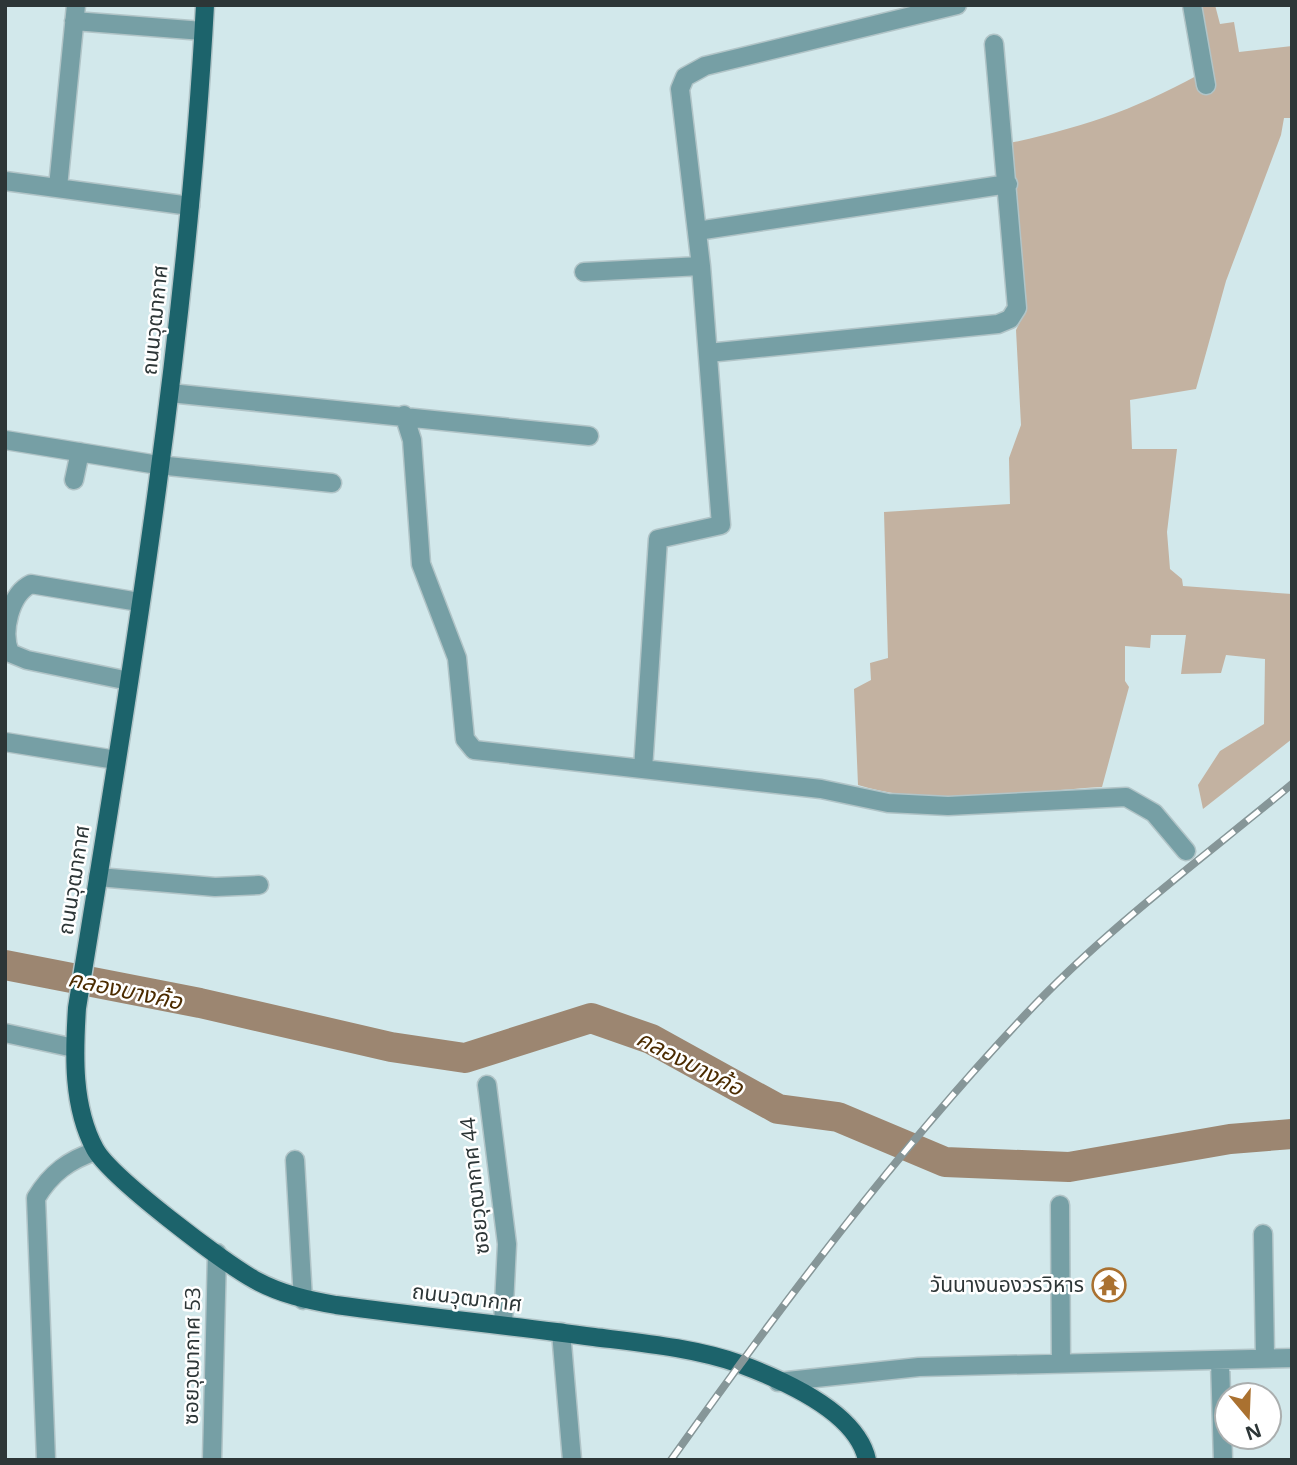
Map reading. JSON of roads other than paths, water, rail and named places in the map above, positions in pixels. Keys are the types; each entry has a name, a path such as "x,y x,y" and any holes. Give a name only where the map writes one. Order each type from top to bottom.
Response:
{"main road":[{"name":"ถนนวุฒากาศ","path":"205,5 190,206 170,393 129,681 77,1008 74,1048 78,1090 85,1126 96,1151 122,1180 253,1279 303,1300 657,1345 739,1364 814,1398 839,1417 864,1446 867,1460"}],"street":[{"path":"643,769 658,538 720,525 701,266 680,89 685,77 705,66 957,5"},
{"path":"1192,5 1206,85"},
{"path":"58,187 75,13 204,31"},
{"path":"708,353 998,324 1010,319 1017,308 1008,184 993,44"},
{"path":"5,181 190,206"},
{"path":"697,231 1008,184"},
{"path":"584,272 701,266"},
{"path":"170,393 589,436"},
{"path":"404,415 412,440 421,564 457,658 465,739 474,750 821,789 888,803 948,806 1126,797 1154,813 1186,851"},
{"path":"5,440 158,465 332,482"},
{"path":"74,480 80,452"},
{"path":"129,681 27,660 10,653 6,642 15,598 21,589 31,584 139,602"},
{"path":"5,742 116,760"},
{"path":"98,877 215,887 259,885"},
{"path":"5,1033 74,1048"},
{"name":"ซอยวุฒากาศ 44","path":"487,1085 508,1244 503,1325"},
{"path":"46,1460 36,1198 58,1170 76,1158 96,1151"},
{"path":"295,1160 303,1300"},
{"path":"1060,1205 1061,1364"},
{"path":"1263,1234 1265,1357"},
{"name":"ซอยวุฒากาศ 53","path":"212,1460 217,1253"},
{"path":"561,1332 572,1460"},
{"path":"778,1382 919,1367 1292,1358"},
{"path":"1220,1361 1223,1460"}],"waterway":[{"name":"คลองบางค้อ","path":"5,965 200,1003 391,1047 465,1058 591,1018 651,1039 778,1109 838,1117 945,1162 1069,1167 1230,1139 1292,1134"}],"railway":[{"path":"671,1460 755,1344 886,1174 1027,1013 1090,952 1156,894 1292,784"}],"place":[{"name":"วันนางนองวรวิหาร","path":"1109,1285"}]}
